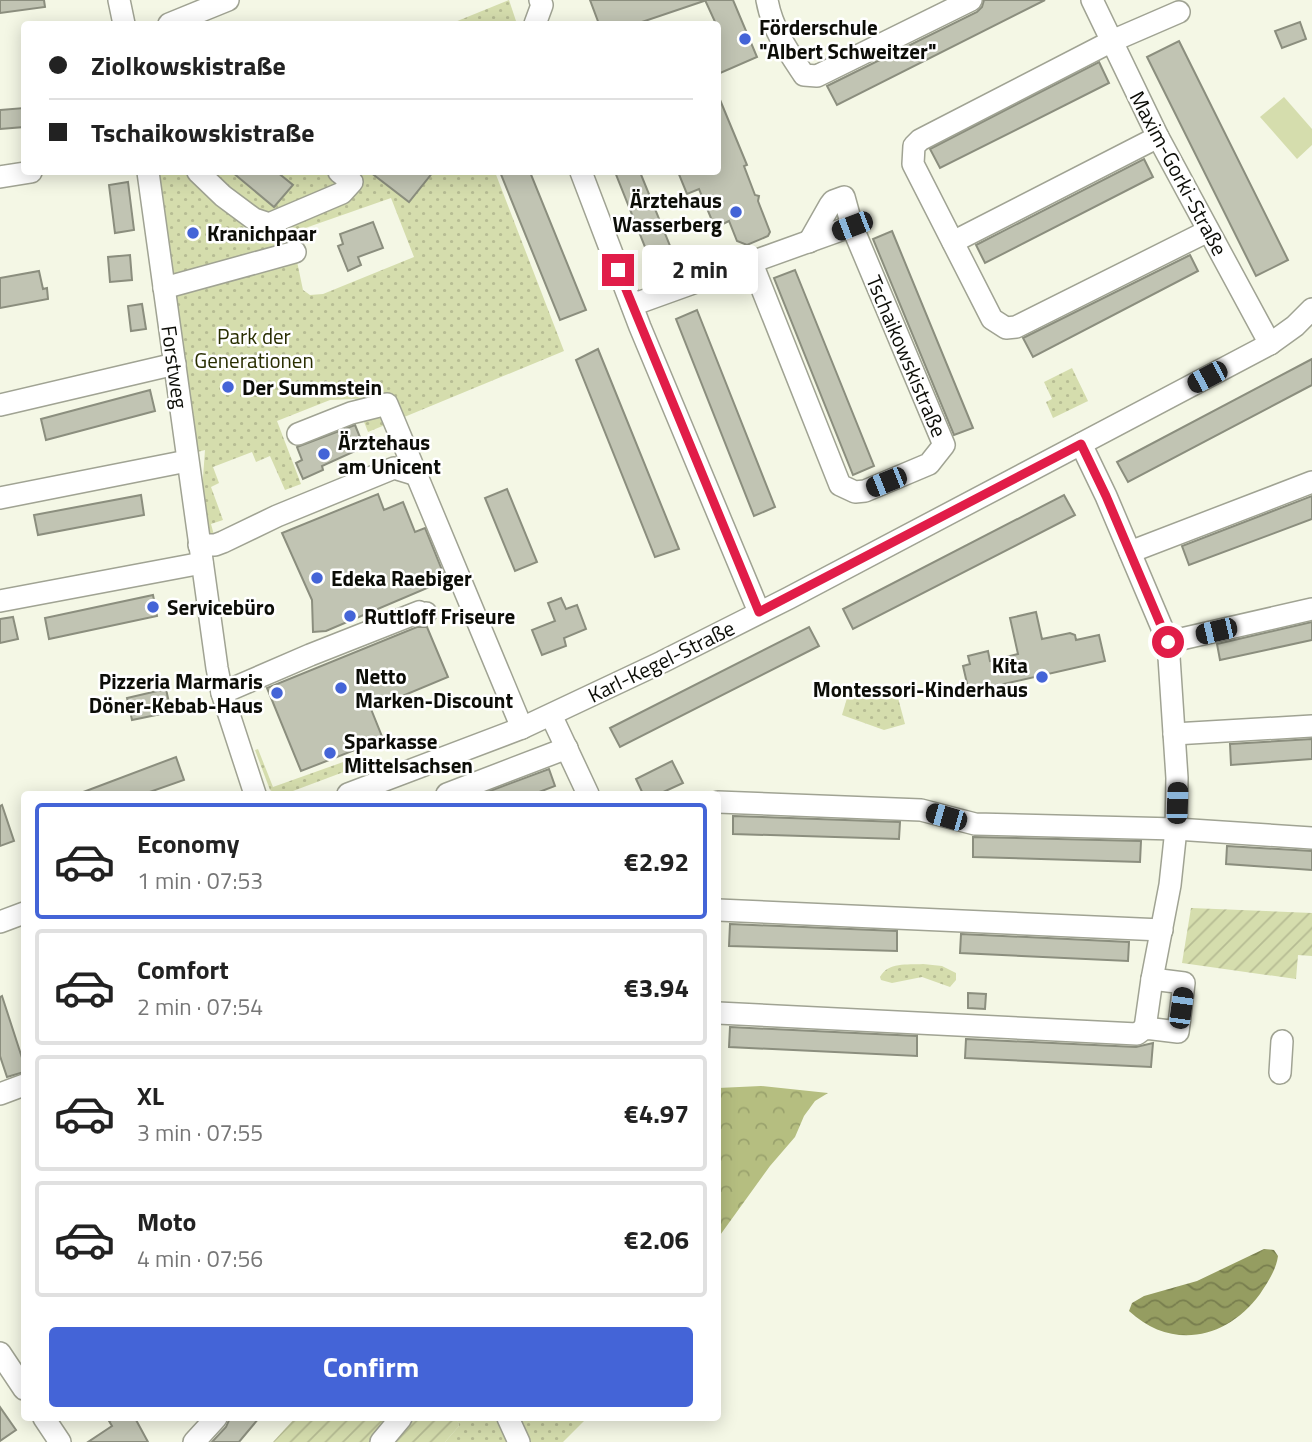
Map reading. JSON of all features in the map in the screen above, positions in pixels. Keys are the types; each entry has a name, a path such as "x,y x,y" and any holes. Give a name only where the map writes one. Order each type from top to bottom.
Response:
{"street":[{"path":"119,0 123,21"},
{"path":"176,21 228,0"},
{"path":"536,21 542,5 540,0"},
{"path":"767,0 770,17 781,40 804,75 817,76 971,0"},
{"name":"Maxim-Gorki-Straße","path":"1091,0 1158,136 1270,344"},
{"path":"1180,12 1112,41 932,134 914,146 913,164 992,319 1006,328 1016,327 1209,231"},
{"path":"953,242 1158,136"},
{"path":"0,177 21,174"},
{"name":"Forstweg","path":"148,175 210,625 222,693 254,791"},
{"path":"164,288 288,253 269,224 254,219 223,196 201,175"},
{"path":"269,224 342,193 352,182 343,175"},
{"path":"582,175 632,305 759,612"},
{"path":"632,305 751,261 809,242 852,226 844,197 833,201 809,242"},
{"name":"Tschaikowskistraße","path":"751,261 840,485 855,492 865,491 929,464 944,445 852,226"},
{"name":"Karl-Kegel-Straße","path":"356,791 522,728 759,612 1270,344 1295,326 1312,309"},
{"path":"0,405 175,364"},
{"path":"298,433 351,413 387,404 522,728"},
{"path":"1081,444 1168,642 1177,778 1176,829 1145,1028"},
{"path":"0,498 187,461"},
{"path":"0,601 201,554 277,516 394,468 417,475"},
{"path":"1130,552 1312,482"},
{"path":"1168,642 1312,610"},
{"path":"222,693 419,612 426,613"},
{"path":"551,715 587,791"},
{"path":"1174,734 1312,726"},
{"path":"455,791 567,748"},
{"path":"721,802 921,810 975,824 1176,829 1312,838"},
{"path":"721,910 1162,930"},
{"path":"0,922 21,914"},
{"path":"721,1013 1137,1034 1145,1028 1178,1032 1184,983 1152,979"},
{"path":"1280,1073 1282,1041"},
{"path":"1,1091 21,1086"},
{"path":"0,1353 21,1384"},
{"path":"194,1442 213,1421"},
{"path":"382,1442 399,1421"},
{"path":"509,1421 519,1442"}],"green space":[{"path":"509,0 516,21 457,21"},
{"path":"1284,97 1312,129 1312,145 1297,159 1260,117"},
{"name":"Park der Generationen","path":"154,175 496,175 564,351 368,432 355,399 330,400 277,421 301,484 285,490 270,456 256,462 252,452 213,467 219,483 211,487 223,520 211,524 214,535 203,530 200,519 205,450 194,453","holes":["391,198 414,257 323,294 310,295 303,290 291,233"]},
{"path":"1072,368 1088,401 1053,418 1046,402 1052,399 1044,382"},
{"path":"850,688 898,698 905,724 884,730 842,715"},
{"path":"258,749 273,787 346,761 349,770 293,791 272,791 255,750"},
{"path":"1191,908 1312,913 1312,956 1298,955 1296,979 1182,963"},
{"path":"923,964 942,966 956,973 956,980 950,987 922,977 892,983 881,980 883,972 893,967"},
{"path":"761,1086 828,1093 815,1101 804,1116 795,1137 770,1166 721,1234 721,1088"},
{"path":"292,1421 458,1421 459,1426 445,1442 273,1442"},
{"path":"458,1421 584,1421 563,1442 445,1442 459,1426"}],"water":[{"path":"1264,1249 1274,1250 1278,1256 1269,1280 1247,1309 1215,1330 1181,1335 1163,1332 1146,1324 1129,1311 1132,1303 1144,1296 1197,1281"}],"building":[{"path":"0,0 44,0 45,7 0,13"},
{"path":"590,0 704,0 645,21 598,21"},
{"path":"705,0 733,0 757,57 721,73 721,21 715,21"},
{"path":"984,0 1045,0 837,105 827,86 977,12"},
{"path":"1300,22 1306,39 1282,48 1275,31"},
{"path":"1179,41 1288,260 1256,276 1147,57"},
{"path":"1099,62 1109,83 940,168 930,149"},
{"path":"721,102 747,165 744,166 755,195 759,196 758,201 770,232 768,236 747,245 737,241 729,221 719,226 713,223 699,189 687,194 679,175 721,175"},
{"path":"21,108 21,127 0,129 0,110"},
{"path":"1144,159 1153,177 985,263 976,245"},
{"path":"236,175 281,175 293,185 274,207"},
{"path":"374,175 431,175 409,202"},
{"path":"501,175 531,175 586,310 560,320"},
{"path":"616,175 641,175 677,263 655,272"},
{"path":"128,182 134,230 115,233 109,185"},
{"path":"373,222 383,248 358,257 361,265 348,271 338,246 343,244 340,234"},
{"path":"892,231 973,428 954,435 873,239"},
{"path":"130,255 132,280 110,282 108,257"},
{"path":"1190,255 1198,271 1033,357 1023,338"},
{"path":"795,270 874,466 853,475 774,278"},
{"path":"39,271 43,289 47,288 48,299 0,308 0,278"},
{"path":"142,304 146,329 131,331 128,306"},
{"path":"697,310 775,507 754,516 676,319"},
{"path":"598,349 679,549 655,557 576,360"},
{"path":"1312,359 1312,385 1128,482 1117,462"},
{"path":"150,390 155,411 46,440 41,419"},
{"name":"Ärztehaus am Unicent","path":"355,425 364,447 322,466 323,470 303,479 296,463 302,460 297,447"},
{"path":"507,489 537,562 515,571 485,498"},
{"path":"378,494 384,510 403,502 415,532 425,528 446,580 326,631 313,632 312,600 282,533"},
{"path":"141,495 144,515 38,535 34,515"},
{"path":"1064,495 1075,515 853,629 843,609"},
{"path":"1312,496 1312,519 1189,565 1182,546"},
{"path":"153,595 157,616 49,639 45,618"},
{"path":"561,598 566,609 577,605 586,629 564,638 566,646 542,655 532,630 555,621 548,603"},
{"path":"1036,612 1042,639 1070,633 1075,635 1076,640 1099,635 1105,661 969,692 963,666 970,664 968,656 988,651 990,661 1018,654 1010,618"},
{"path":"13,617 18,639 0,643 0,619"},
{"path":"1312,622 1312,640 1220,660 1217,644"},
{"path":"417,627 427,627 448,677 371,709 383,739 301,771 267,688"},
{"path":"809,627 819,646 620,747 610,728"},
{"path":"166,689 171,712 132,720 127,698"},
{"path":"1312,739 1312,759 1231,765 1230,744"},
{"path":"176,757 184,780 153,791 86,791"},
{"path":"672,761 683,783 666,791 642,791 636,779"},
{"path":"549,769 555,786 542,791 490,791"},
{"path":"2,805 14,841 0,846 0,806"},
{"path":"733,816 900,822 899,839 733,834"},
{"path":"973,837 1141,841 1140,862 973,857"},
{"path":"1227,846 1312,851 1312,870 1226,864"},
{"path":"730,924 897,931 897,951 729,946"},
{"path":"961,934 1129,942 1128,961 960,953"},
{"path":"968,993 986,994 985,1009 968,1008"},
{"path":"2,996 21,1055 21,1073 7,1077 0,1056"},
{"path":"730,1027 917,1036 917,1056 729,1047"},
{"path":"966,1039 1136,1047 1153,1043 1151,1067 965,1058"},
{"path":"0,1407 16,1430 0,1441"},
{"path":"109,1421 137,1421 148,1442 88,1442 112,1426"},
{"path":"229,1421 256,1421 239,1442 212,1442"}],"place":[{"name":"Förderschule \"Albert Schweitzer\"","path":"745,39"},
{"name":"Ärztehaus Wasserberg","path":"736,212"},
{"name":"Kranichpaar","path":"193,233"},
{"name":"Der Summstein","path":"228,387"},
{"name":"Ärztehaus am Unicent","path":"324,454"},
{"name":"Edeka Raebiger","path":"317,578"},
{"name":"Servicebüro","path":"153,607"},
{"name":"Ruttloff Friseure","path":"350,616"},
{"name":"Kita Montessori-Kinderhaus","path":"1042,677"},
{"name":"Netto Marken-Discount","path":"341,688"},
{"name":"Pizzeria Marmaris Döner-Kebab-Haus","path":"277,693"},
{"name":"Sparkasse Mittelsachsen","path":"330,753"}],"route":[{"path":"618,270 759,612 1081,444 1168,642"}]}
